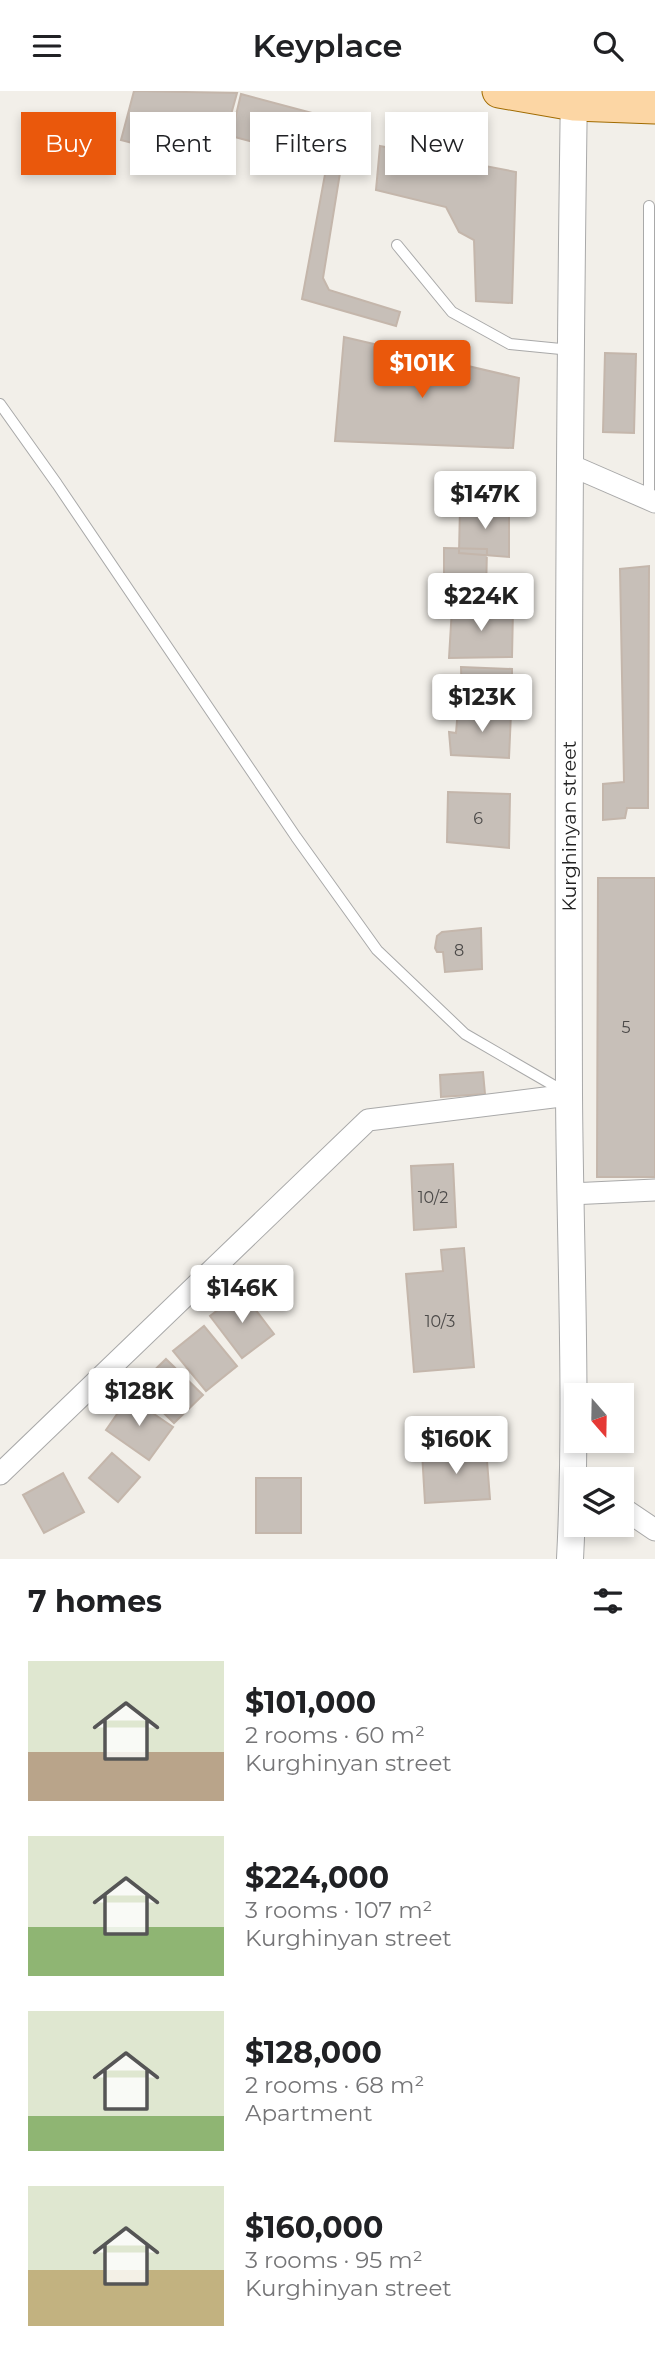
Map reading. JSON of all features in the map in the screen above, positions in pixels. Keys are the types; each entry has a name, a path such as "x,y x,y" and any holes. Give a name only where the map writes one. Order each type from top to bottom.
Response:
{"main road":[{"path":"499,91 655,107"}],"street":[{"name":"Kurghinyan street","path":"574,97 570,465 569,1095 576,1467"},
{"path":"570,465 652,501"},
{"path":"0,1475 368,1120 569,1095"},
{"path":"570,1194 655,1190"},
{"path":"634,1516 655,1530"},
{"name":"Kurghinyan street","path":"570,1559 572,1537"}],"lane":[{"path":"649,206 652,501"},
{"path":"397,245 452,312 510,344 571,350"},
{"path":"0,404 296,837 377,950 465,1034 569,1095"}],"building":[{"path":"134,91 237,93 232,112 130,112 130,142 121,140"},
{"path":"241,94 308,112 250,112 250,141 236,137 236,115"},
{"path":"380,146 385,147 385,175 488,175 488,167 516,172 512,303 476,301 474,240 459,232 446,207 376,190"},
{"path":"325,175 340,175 323,278 329,290 400,312 396,326 302,299"},
{"path":"344,337 519,378 513,448 335,441"},
{"path":"605,353 636,354 634,433 603,432"},
{"path":"460,507 509,508 509,557 459,553"},
{"path":"444,548 487,549 486,593 444,593"},
{"path":"649,566 648,808 627,808 625,818 603,820 603,784 624,782 620,569"},
{"path":"452,608 513,609 512,657 449,658"},
{"path":"461,667 512,669 512,707 462,704"},
{"path":"458,709 511,713 509,758 451,755 449,732 456,733"},
{"path":"448,792 510,794 509,848 447,842"},
{"path":"598,878 655,878 655,1177 597,1177"},
{"path":"481,928 482,969 445,972 443,952 437,952 435,948 437,936 442,932"},
{"path":"483,1072 485,1094 441,1097 440,1075"},
{"path":"453,1164 456,1227 414,1230 411,1166"},
{"path":"464,1248 474,1367 414,1372 406,1274 443,1271 441,1250"},
{"path":"242,1292 274,1334 242,1358 210,1316"},
{"path":"204,1326 237,1366 206,1391 173,1351"},
{"path":"166,1359 203,1395 174,1423 137,1387"},
{"path":"129,1397 173,1427 149,1460 106,1430"},
{"path":"486,1448 490,1499 425,1503 422,1452"},
{"path":"112,1453 140,1477 118,1502 89,1478"},
{"path":"63,1473 84,1512 44,1533 23,1495"},
{"path":"256,1478 301,1478 301,1533 256,1533"}]}
